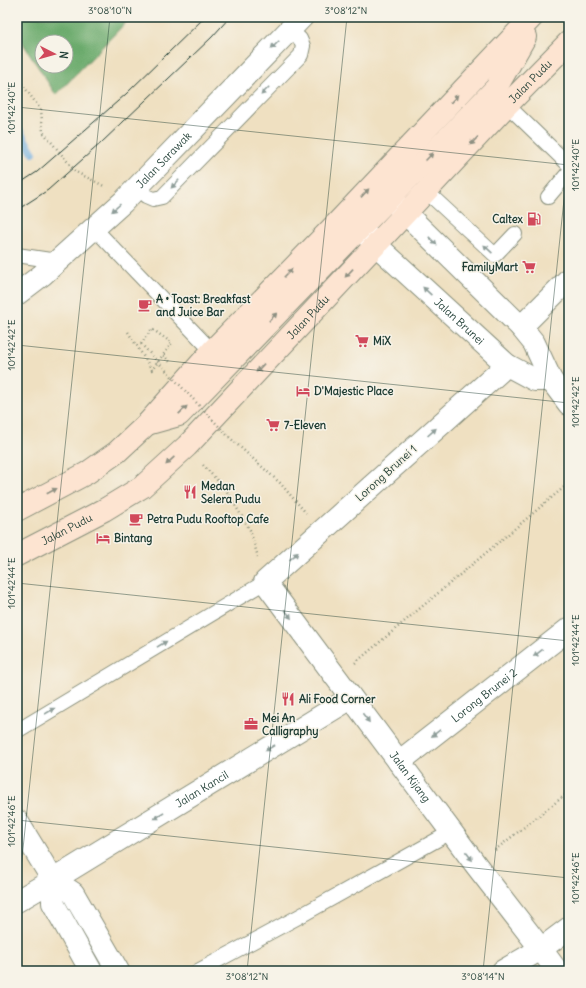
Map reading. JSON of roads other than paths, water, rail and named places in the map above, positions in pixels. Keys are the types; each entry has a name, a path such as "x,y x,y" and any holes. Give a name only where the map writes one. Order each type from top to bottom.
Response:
{"main road":[{"path":"17,510 87,473 117,452 147,424 212,351 338,222 532,17"},
{"path":"147,424 179,415 496,88 537,17"},
{"name":"Jalan Pudu","path":"17,554 104,510 142,487 187,446 507,105 569,42"}],"street":[{"name":"Jalan Sarawak","path":"17,294 58,261 130,194 296,23"},
{"path":"390,197 405,214 521,328 534,344 551,380 569,404"},
{"name":"Jalan Brunei","path":"360,228 376,245 507,365 535,380 551,380"},
{"path":"521,328 569,279"},
{"name":"Lorong Brunei 1","path":"265,582 507,365"},
{"name":"Jalan Kijang","path":"265,582 336,679 557,971"},
{"name":"Lorong Brunei 2","path":"399,762 569,629"},
{"name":"Jalan Kancil","path":"17,901 351,698"},
{"path":"17,821 53,880 73,893 118,971"},
{"path":"53,880 53,903 91,971"},
{"path":"503,971 569,928"}],"lane":[{"path":"507,105 569,165"},
{"path":"548,197 569,172"},
{"path":"427,192 495,255 515,234"},
{"path":"94,228 212,351"},
{"path":"17,255 58,261"},
{"path":"17,731 265,582"},
{"path":"198,971 451,832"}],"waterway":[{"path":"17,127 33,153"}],"tram line":[{"path":"17,185 37,172 126,94 205,17"},
{"path":"17,210 48,190 101,143 212,37 230,17"}],"place":[{"name":"Caltex","path":"534,219"},
{"name":"FamilyMart","path":"529,267"},
{"name":"A • Toast: Breakfast and Juice Bar","path":"145,305"},
{"name":"MiX","path":"362,341"},
{"name":"D'Majestic Place","path":"303,391"},
{"name":"7-Eleven","path":"273,425"},
{"name":"Medan Selera Pudu","path":"190,492"},
{"name":"Petra Pudu Rooftop Cafe","path":"136,519"},
{"name":"Bintang","path":"103,538"},
{"name":"Ali Food Corner","path":"288,699"},
{"name":"Mei An Calligraphy","path":"251,724"}]}
